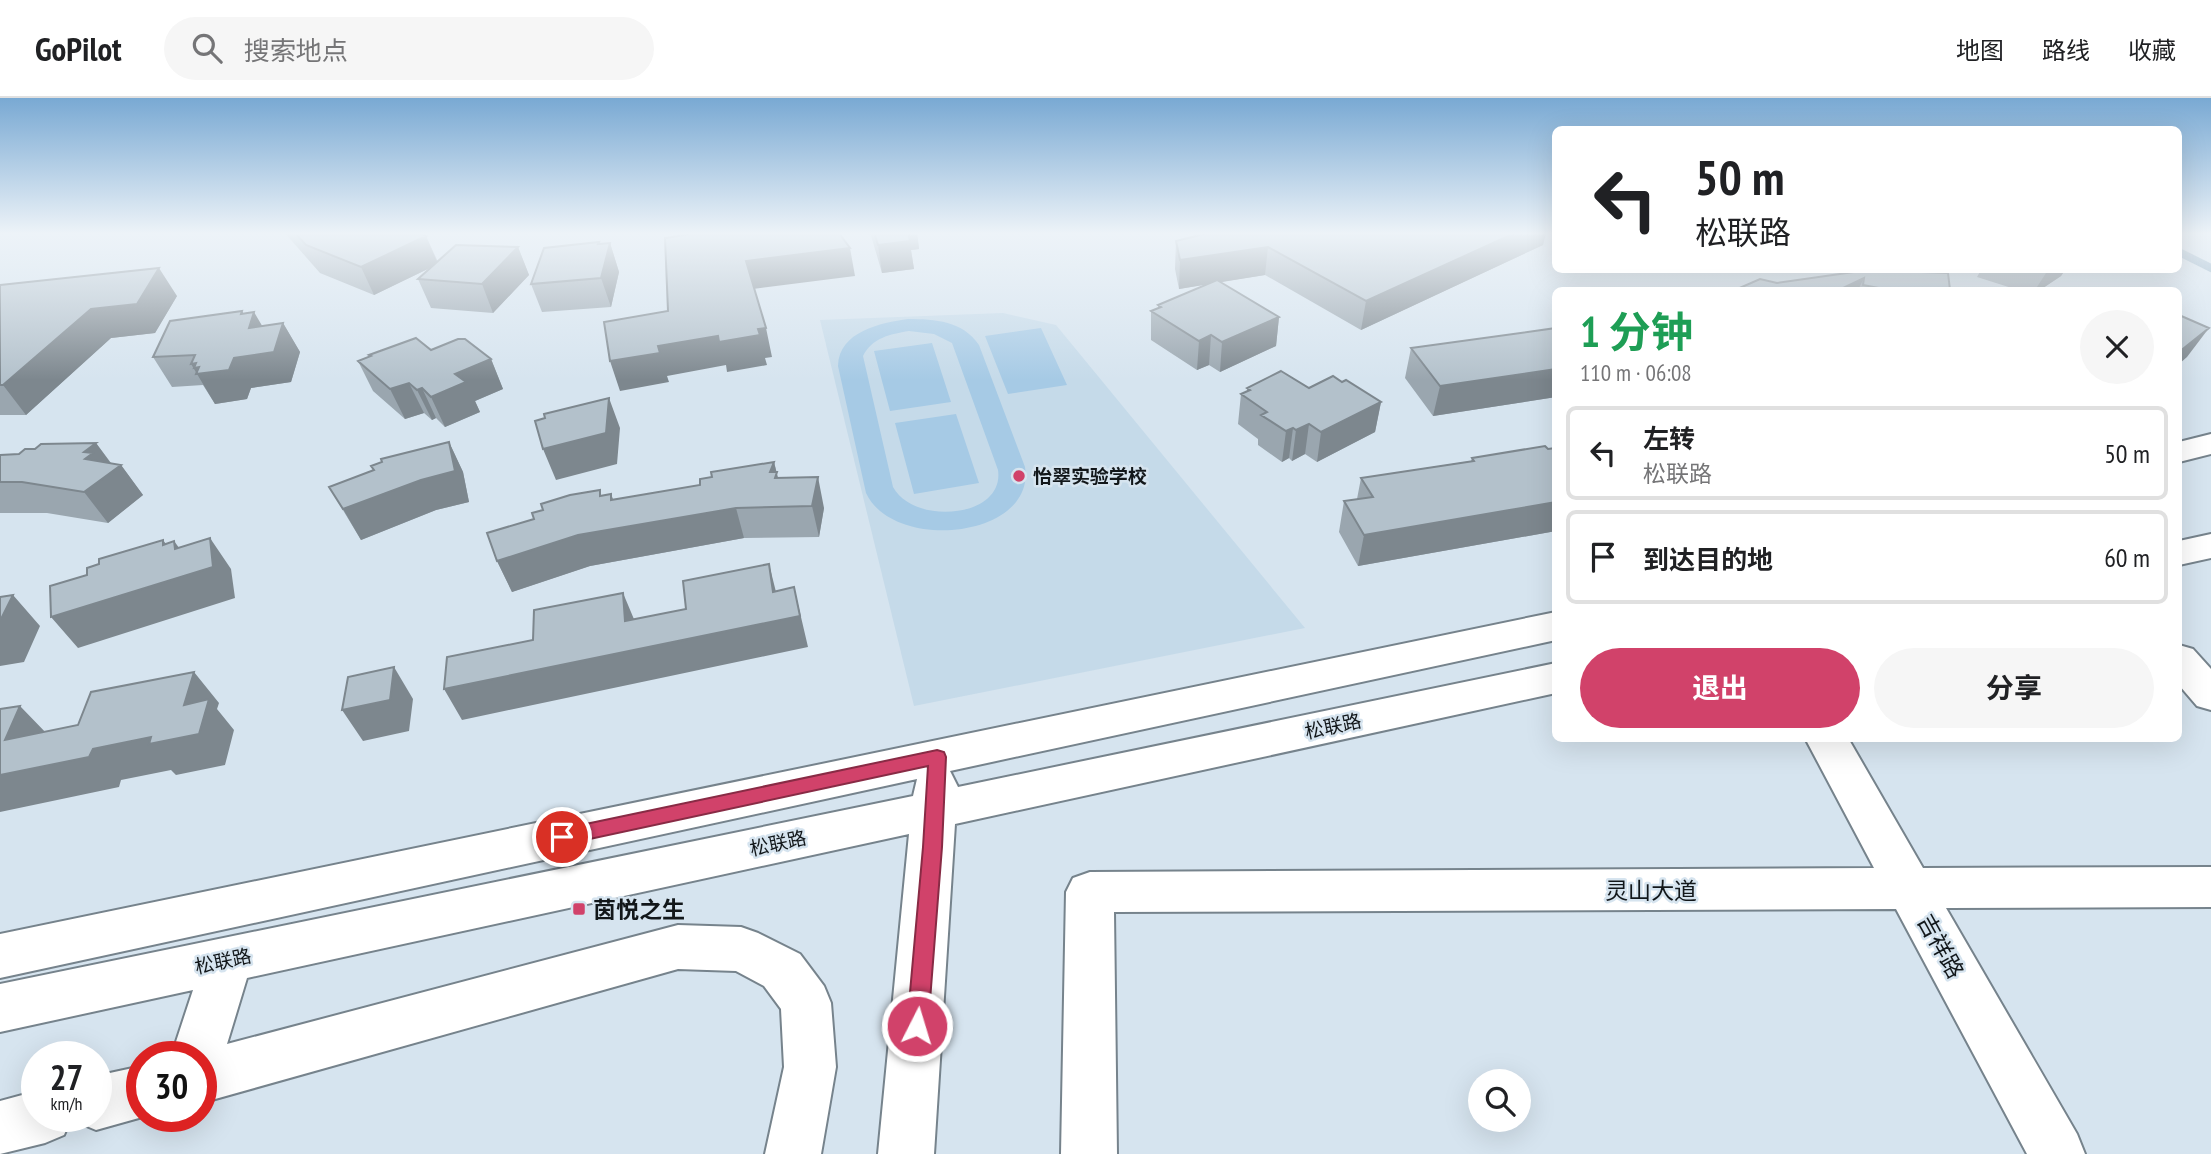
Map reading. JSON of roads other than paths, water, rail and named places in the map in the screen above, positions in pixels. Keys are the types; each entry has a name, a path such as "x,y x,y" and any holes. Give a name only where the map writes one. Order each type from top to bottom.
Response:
{"street":[{"path":"2182,451 2211,444"},
{"path":"2182,552 2211,546"},
{"path":"0,956 1552,627"},
{"path":"2182,662 2211,695"},
{"name":"松联路","path":"0,1008 1552,679"},
{"name":"吉祥路","path":"1828,742 2057,1154"},
{"path":"906,1154 937,757"},
{"name":"灵山大道","path":"1089,1154 1090,892 2211,887"},
{"path":"217,1073 678,947 741,949 782,970 806,1003 810,1067 793,1154"},
{"path":"202,1041 228,960"},
{"path":"0,1128 21,1122"}],"place":[{"name":"怡翠实验学校","path":"1019,476"},
{"name":"茵悦之生","path":"579,909"}]}
